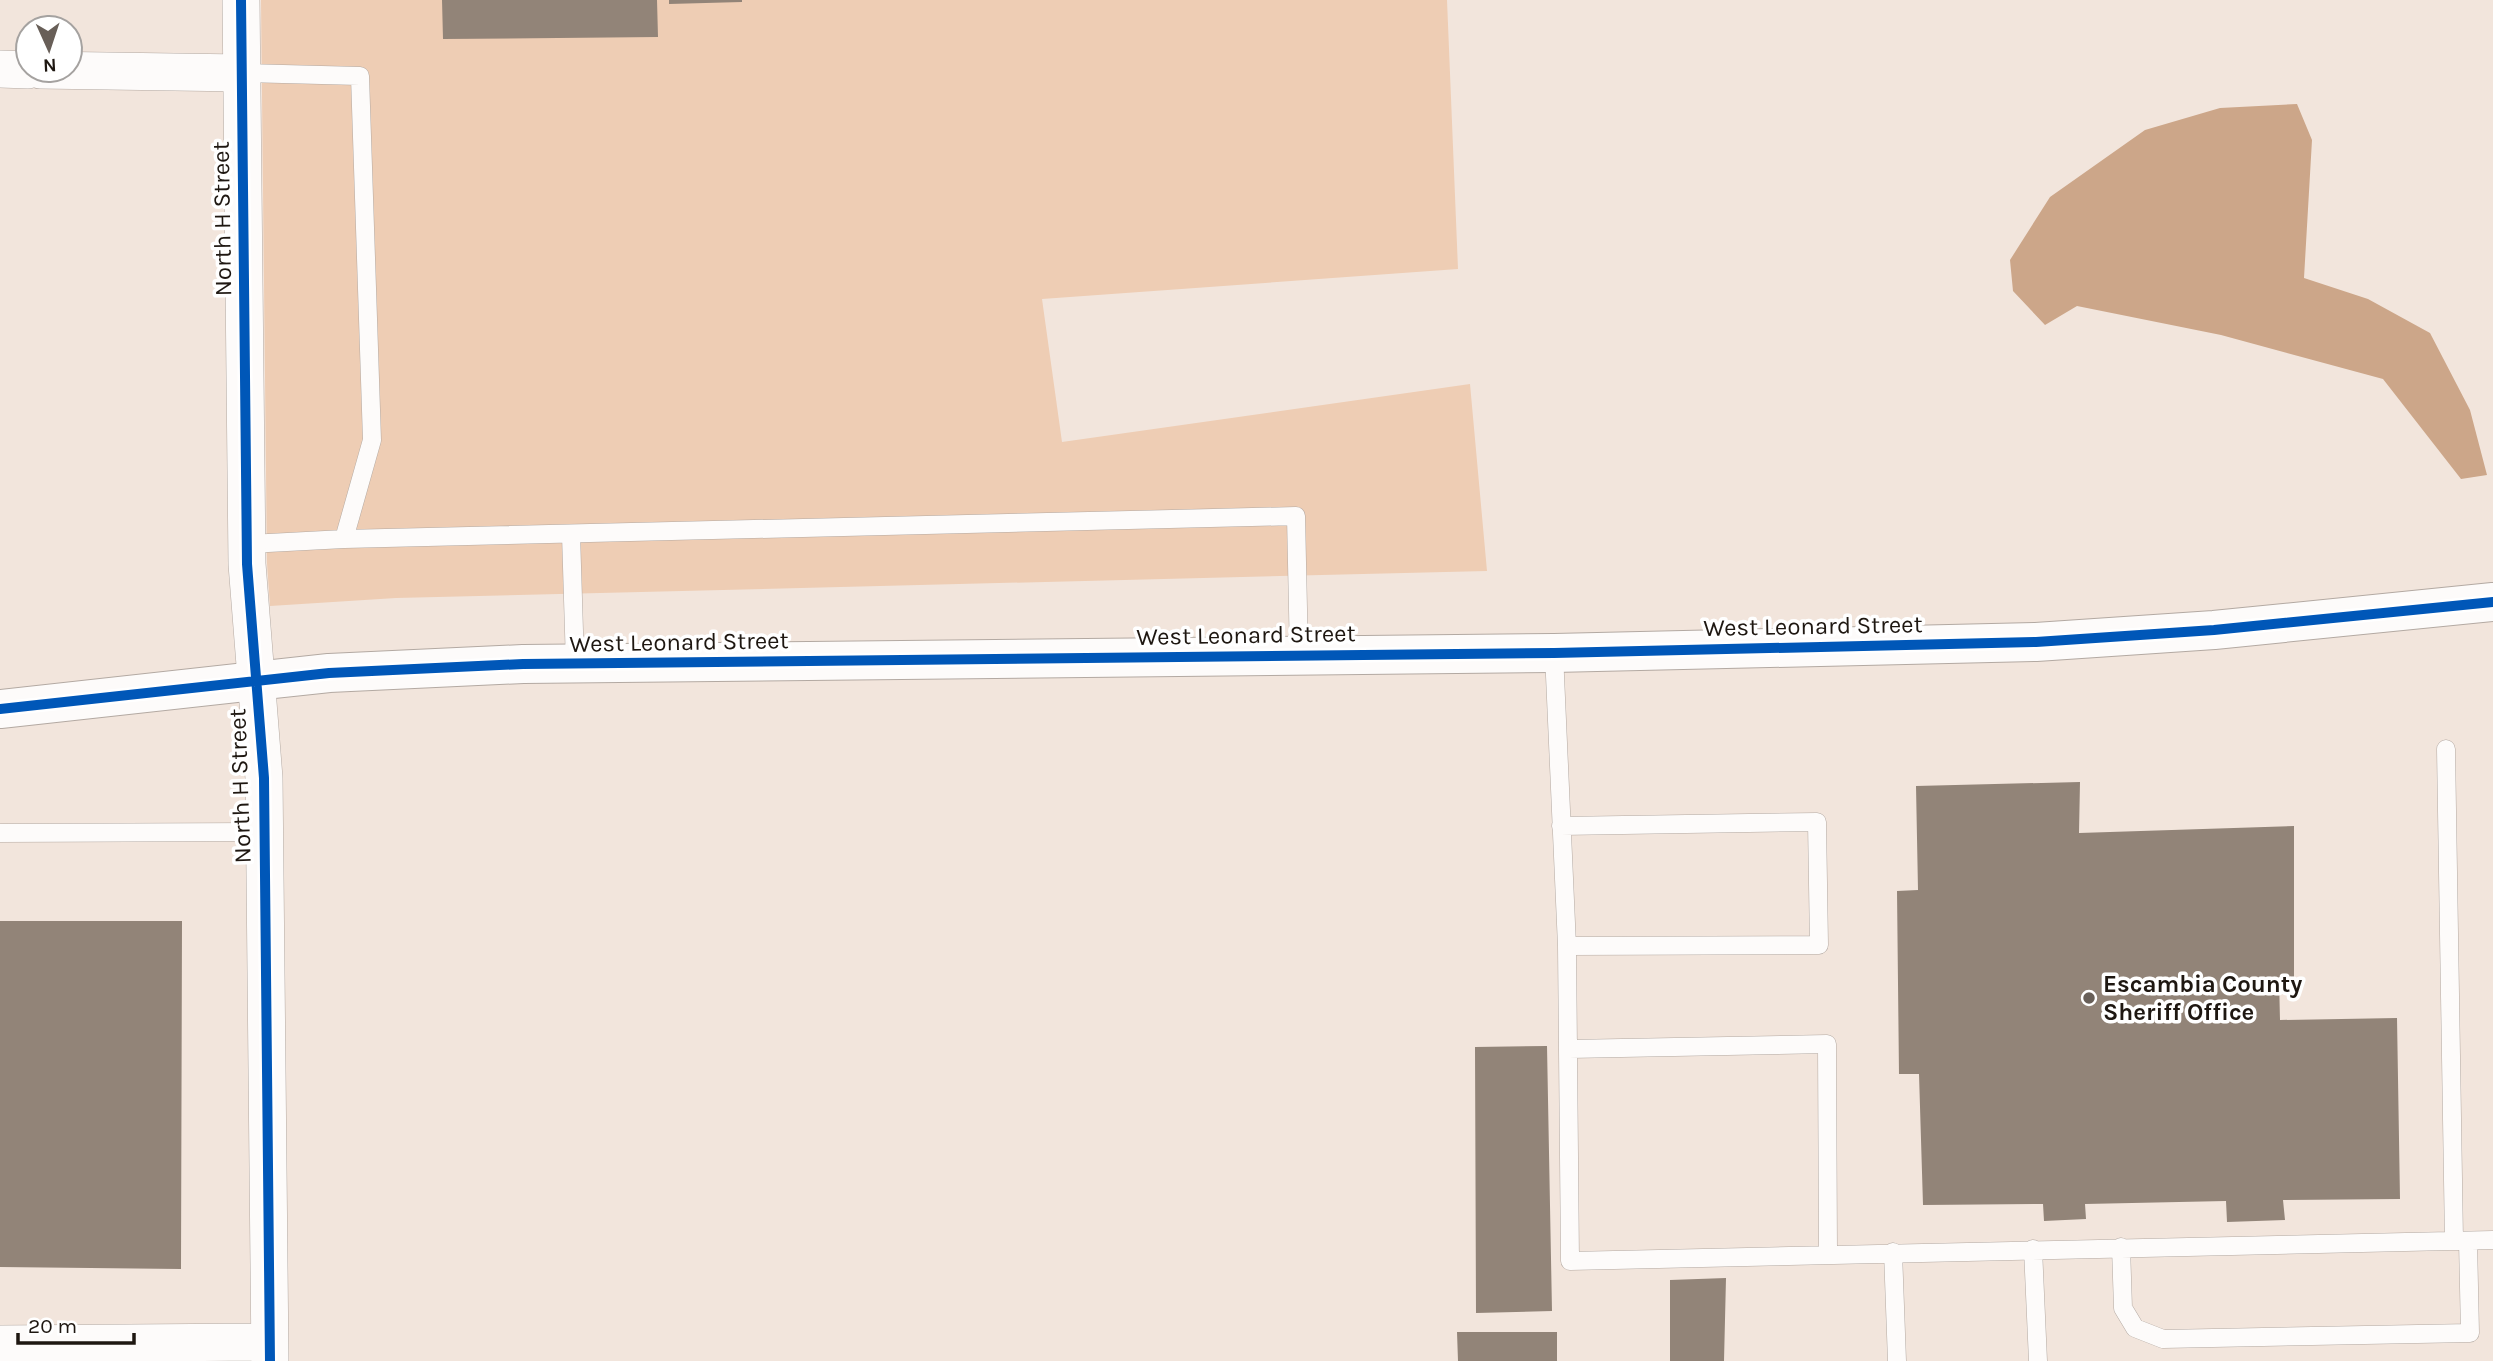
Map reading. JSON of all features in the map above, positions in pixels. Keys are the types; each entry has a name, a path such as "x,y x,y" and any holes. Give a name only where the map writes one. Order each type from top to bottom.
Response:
{"street":[{"name":"North H Street","path":"241,0 247,544 264,778 270,1351"},
{"path":"84,71 242,73"},
{"name":"West Leonard Street","path":"0,709 329,673 575,664 1554,653 2036,642 2214,631 2493,602"},
{"path":"0,1344 270,1351"}],"lane":[{"path":"242,73 360,76 372,440 344,539"},
{"path":"247,544 344,539 1296,516 1299,656"},
{"path":"571,534 575,664"},
{"path":"1554,653 1567,946 1570,1261 2493,1240"},
{"path":"2121,1247 2123,1308 2135,1328 2163,1339 2470,1333 2461,1241 2446,749"},
{"path":"1561,826 1817,822 1819,945 1567,946"},
{"path":"0,833 264,832"},
{"path":"1569,1049 1827,1044 1828,1254"},
{"path":"2033,1249 2038,1361"},
{"path":"1893,1252 1898,1361"}],"shaded area":[{"path":"261,0 1447,0 1458,269 1042,299 1062,442 1470,384 1487,571 396,598 270,606 267,563"},
{"path":"2297,104 2312,140 2304,278 2368,299 2430,333 2470,410 2487,475 2461,479 2383,379 2221,335 2077,306 2045,325 2013,291 2010,260 2050,197 2145,130 2220,108"}],"building":[{"path":"442,0 657,0 658,37 443,39"},
{"path":"669,0 742,0 742,2 669,4"},
{"name":"Escambia County Sheriff Office","path":"2080,782 2079,833 2294,826 2294,977 2279,978 2280,1020 2397,1018 2400,1199 2283,1200 2285,1220 2227,1222 2226,1201 2085,1204 2086,1219 2044,1221 2043,1204 1923,1205 1919,1074 1899,1074 1897,891 1918,890 1916,786"},
{"path":"0,921 182,921 181,1269 0,1267"},
{"path":"1547,1046 1552,1311 1476,1313 1475,1047"},
{"path":"1726,1278 1724,1361 1670,1361 1670,1280"},
{"path":"1457,1332 1557,1332 1557,1361 1458,1361"}],"cycle path":[{"path":"241,0 247,564 264,778 270,1361"},
{"path":"0,709 329,673 523,664 1554,653 2036,642 2214,630 2493,602"}],"place":[{"name":"Escambia County Sheriff Office","path":"2089,998"}]}
